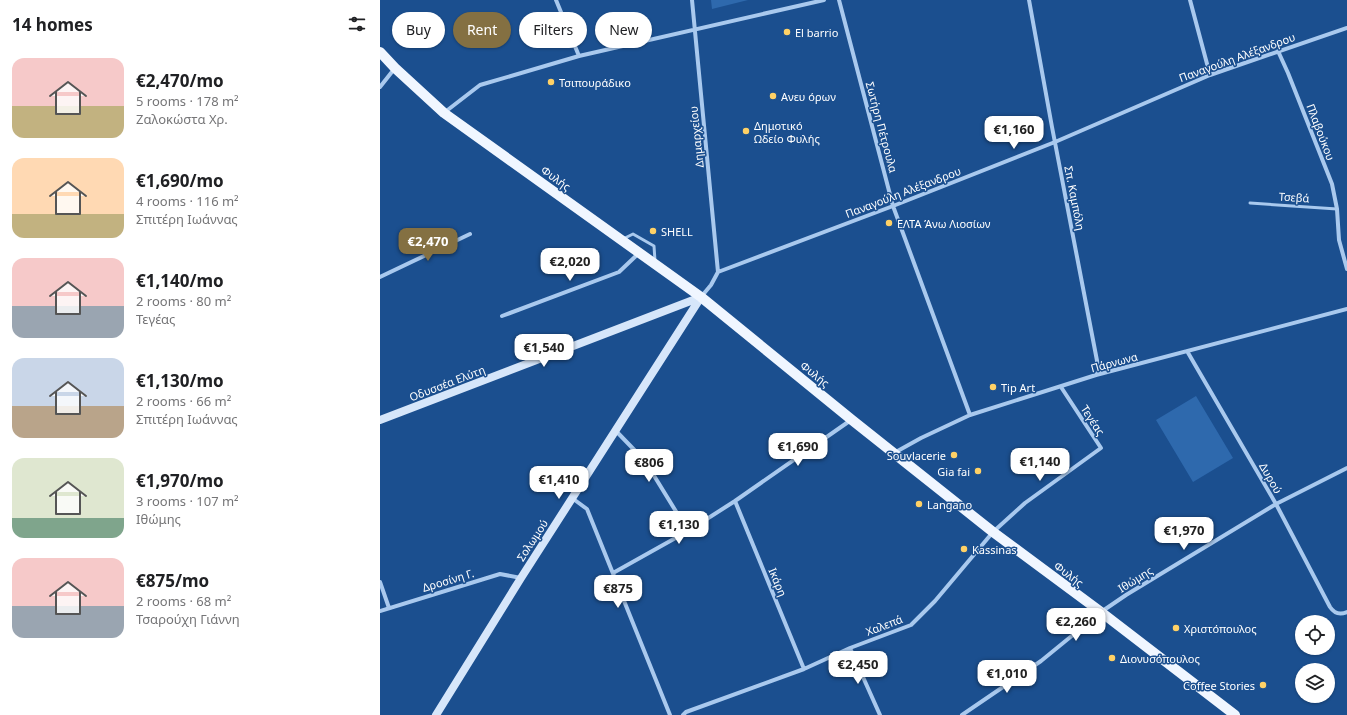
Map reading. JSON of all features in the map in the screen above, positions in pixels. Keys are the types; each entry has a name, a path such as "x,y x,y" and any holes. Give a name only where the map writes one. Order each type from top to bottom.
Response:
{"main road":[{"name":"Φυλής","path":"380,52 395,68 444,113 701,297 894,454 993,532 1101,612 1235,715"}],"street":[{"path":"556,0 579,56"},
{"name":"Δημαρχείου","path":"692,0 718,272"},
{"path":"444,113 480,86 579,56 824,0"},
{"name":"Σωτήρη Πέτρουλα","path":"839,0 893,206 970,415"},
{"name":"Σπ. Καμπόλη","path":"1029,0 1054,142 1099,371 1096,375"},
{"path":"1190,0 1210,75"},
{"name":"Παναγούλη Αλέξανδρου","path":"718,272 893,206 1054,142 1210,75 1347,28"},
{"name":"Πλαβούκου","path":"1278,51 1332,184 1337,208 1338,240 1347,268"},
{"path":"380,87 395,68"},
{"path":"380,276 470,234"},
{"path":"502,316 619,272 640,253"},
{"path":"701,297 711,285 718,272"},
{"name":"Οδυσσέα Ελύτη","path":"380,420 701,297"},
{"name":"Σολωμού","path":"436,715 521,578 701,297"},
{"name":"Πάρνωνα","path":"894,454 921,438 970,415 1096,375 1347,309"},
{"name":"Δυρού","path":"1187,352 1276,504 1330,607 1338,613 1347,612"},
{"name":"Τεγέας","path":"993,532 1025,503 1101,448 1061,387"},
{"path":"612,573 688,531 735,501 852,420"},
{"path":"616,431 645,461 688,531"},
{"name":"Ιθώμης","path":"962,715 1041,661 1101,612 1126,595 1276,504 1347,468"},
{"path":"572,498 587,509 670,715"},
{"name":"Ικάρη","path":"735,501 804,669"},
{"name":"Χαλεπά","path":"683,715 686,712 804,669 850,648 911,625 935,601 993,532"},
{"name":"Δροσίνη Γ.","path":"380,611 500,574 521,578"},
{"path":"380,582 389,608"},
{"path":"850,648 880,715"}],"lane":[{"name":"Τσεβά","path":"1250,203 1337,208"},
{"path":"621,240 633,234 654,246 655,264"}],"shaded area":[{"path":"711,0 748,0 712,9"},
{"path":"1196,396 1233,458 1193,482 1156,420"}],"place":[{"name":"El barrio","path":"787,32"},
{"name":"Τσιπουράδικο","path":"551,82"},
{"name":"Ανευ όρων","path":"773,96"},
{"name":"Δημοτικό Ωδείο Φυλής","path":"746,131"},
{"name":"ΕΛΤΑ Άνω Λιοσίων","path":"889,223"},
{"name":"SHELL","path":"653,231"},
{"name":"Tip Art","path":"993,387"},
{"name":"Souvlacerie","path":"954,455"},
{"name":"Gia fai","path":"978,471"},
{"name":"Langano","path":"919,504"},
{"name":"Kassinas","path":"964,549"},
{"name":"Χριστόπουλος","path":"1176,628"},
{"name":"Διονυσόπουλος","path":"1112,658"},
{"name":"Coffee Stories","path":"1263,685"}]}
